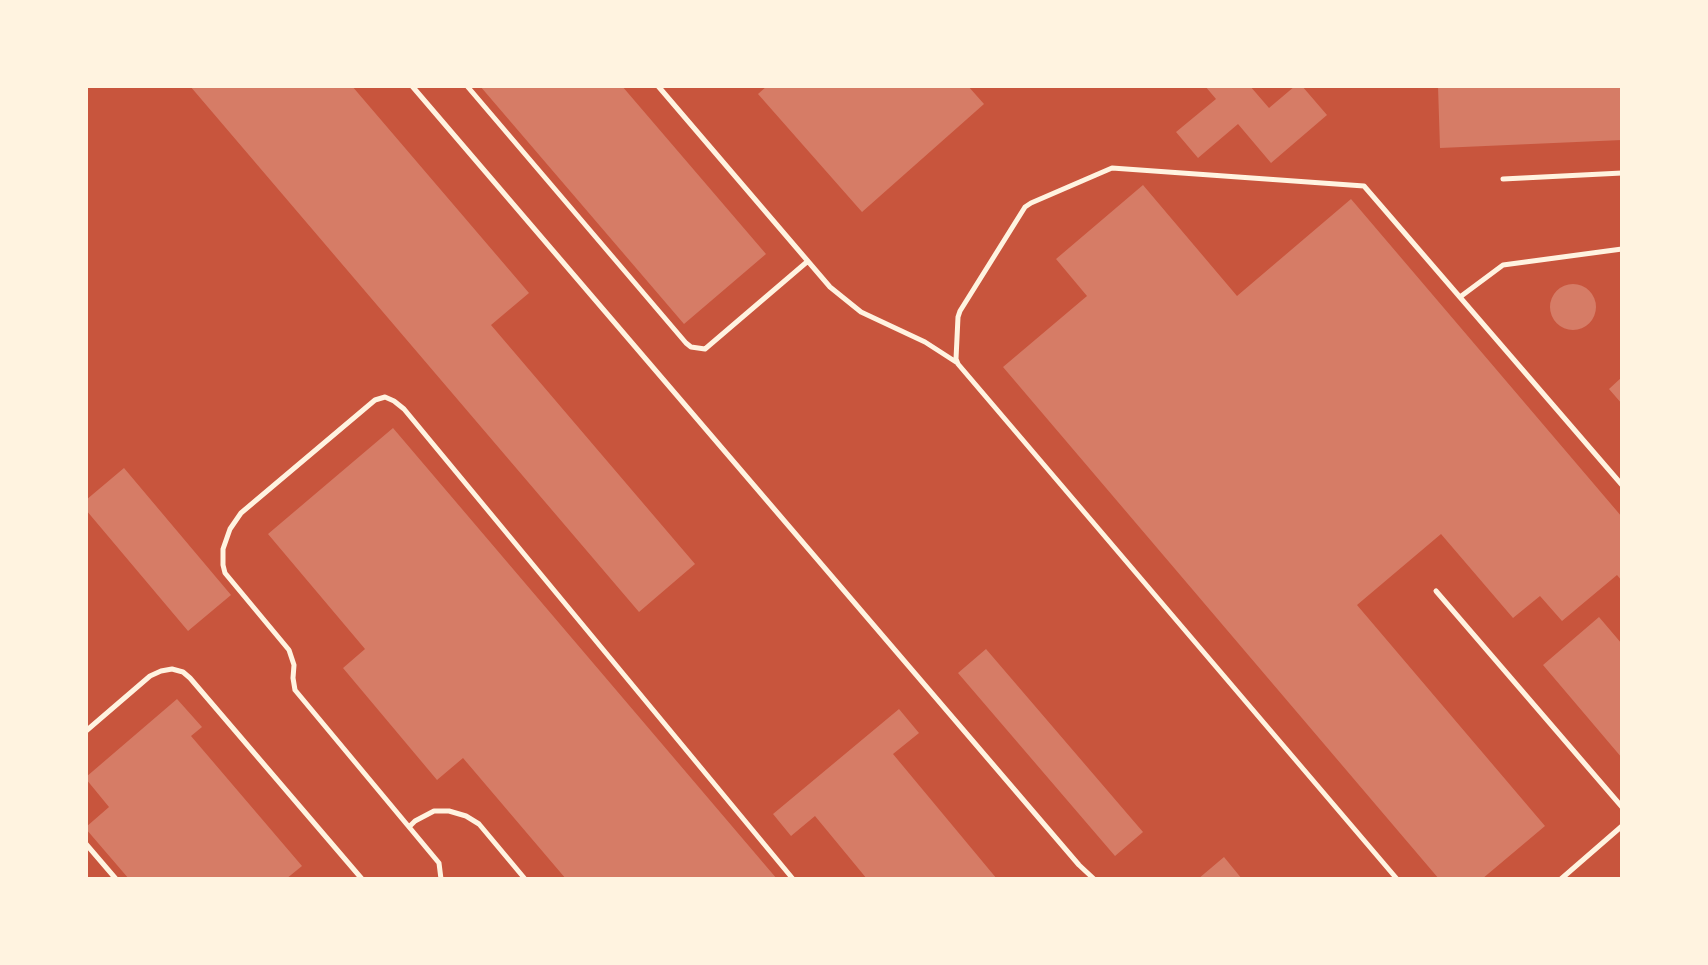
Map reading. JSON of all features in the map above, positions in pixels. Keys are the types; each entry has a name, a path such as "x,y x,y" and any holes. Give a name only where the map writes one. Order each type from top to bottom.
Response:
{"lane":[{"path":"412,86 1079,865 1094,879"},
{"path":"467,86 691,347 705,349 808,261"},
{"path":"658,86 830,287 861,312 925,341 958,364 1397,879"},
{"path":"958,364 956,359 960,312 1025,207 1031,203 1112,168 1363,186 1622,485"},
{"path":"1503,179 1622,173"},
{"path":"1460,297 1503,265 1622,249"},
{"path":"441,879 439,863 295,690 294,665 289,650 225,573 223,565 223,549 230,529 241,513 375,400 385,397 404,409 793,879"},
{"path":"1436,592 1622,807"},
{"path":"86,731 150,676 172,669 183,672 362,879"},
{"path":"409,828 415,821 433,811 449,811 466,816 479,824 525,879"},
{"path":"1561,879 1622,827"},
{"path":"86,844 116,879"}],"building":[{"path":"190,86 352,86 529,293 491,325 695,564 639,612"},
{"path":"480,86 622,86 766,254 684,324"},
{"path":"767,86 968,86 984,104 862,212 758,94"},
{"path":"1205,86 1250,86 1269,108 1295,86 1302,86 1327,115 1271,163 1238,124 1198,158 1176,132 1216,99"},
{"path":"1438,86 1622,86 1622,140 1440,148"},
{"path":"1143,185 1237,296 1351,199 1622,517 1622,581 1617,575 1562,621 1540,596 1513,618 1441,534 1357,605 1545,826 1482,879 1439,879 1003,367 1087,296 1056,259"},
{"path":"1573,284 1589,291 1596,307 1589,323 1573,330 1557,323 1550,307 1557,291"},
{"path":"1622,377 1622,404 1609,389"},
{"path":"393,428 777,879 566,879 463,758 437,780 343,668 365,649 268,534"},
{"path":"124,468 231,595 188,631 86,510 86,500"},
{"path":"1599,617 1622,644 1622,758 1543,665"},
{"path":"986,649 1143,832 1115,856 958,673"},
{"path":"177,699 202,727 191,736 302,866 286,879 129,879 86,829 109,807 86,777"},
{"path":"899,709 919,733 893,754 997,879 867,879 815,816 791,836 773,814"},
{"path":"1224,857 1242,879 1198,879"}]}
